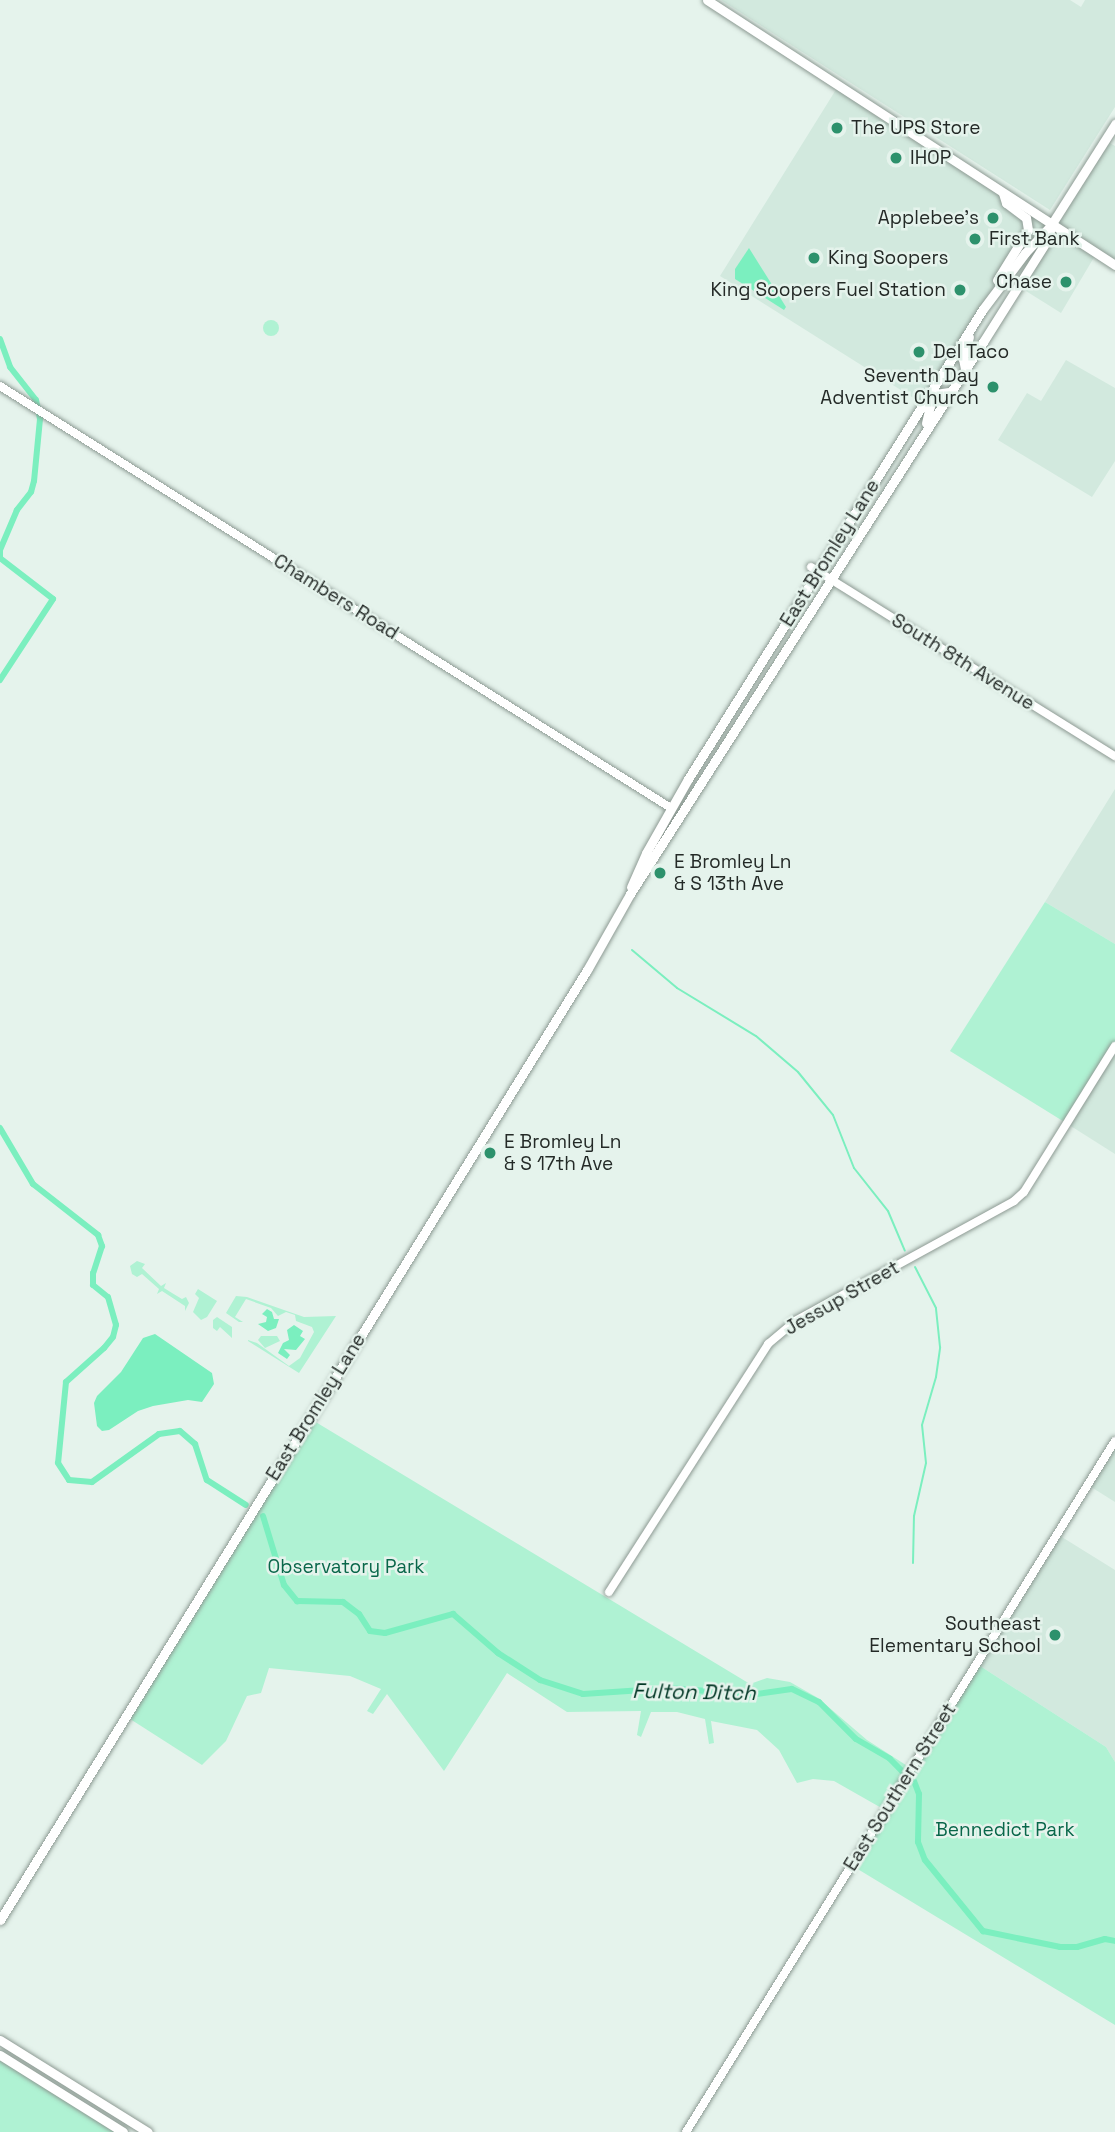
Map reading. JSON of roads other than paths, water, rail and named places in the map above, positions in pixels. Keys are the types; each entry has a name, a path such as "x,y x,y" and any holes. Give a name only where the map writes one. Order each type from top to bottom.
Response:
{"main road":[{"path":"707,0 1115,265"},
{"name":"East Bromley Lane","path":"630,894 642,860 671,808 815,569 994,292 1051,225 1115,124"},
{"path":"994,292 996,282 1028,230 1026,218 1006,203 1003,193"},
{"name":"East Bromley Lane","path":"0,1920 583,977 630,894 1049,237 1051,225"},
{"path":"965,369 963,359 971,328"},
{"path":"923,432 930,410 929,395 950,391"},
{"path":"649,866 674,817 671,808 682,809 692,800"},
{"path":"0,2039 148,2132"},
{"path":"0,2055 123,2132"}],"street":[{"name":"Chambers Road","path":"0,386 671,808"},
{"name":"South 8th Avenue","path":"815,569 1115,756"},
{"name":"Jessup Street","path":"609,1592 768,1343 796,1321 1014,1201 1024,1192 1115,1046"},
{"name":"East Southern Street","path":"686,2132 1115,1441"}],"waterway":[{"name":"Fulton Ditch","path":"0,339 10,367 36,400 40,419 31,492 17,510 0,550 0,558 53,599 0,680"},
{"path":"632,950 677,988 756,1036 798,1072 833,1115 854,1168 888,1211 905,1251"},
{"name":"Fulton Ditch","path":"0,1128 33,1184 98,1235 102,1246 93,1273 93,1285 108,1297 116,1325 113,1337 104,1348 66,1382 58,1463 69,1480 92,1482 159,1434 180,1431 195,1444 207,1480 246,1505"},
{"path":"913,1563 914,1516 926,1463 922,1425 936,1377 940,1347 936,1308 915,1267"},
{"name":"Fulton Ditch","path":"263,1516 284,1585 297,1601 343,1602 359,1614 370,1631 385,1633 453,1614 498,1653 540,1680 583,1694 673,1688 750,1695 792,1689 819,1702 856,1739 890,1759 902,1771"},
{"name":"Fulton Ditch","path":"914,1781 919,1794 918,1842 925,1860 983,1931 1060,1947 1077,1947 1105,1939 1115,1941"}],"place":[{"name":"The UPS Store","path":"837,128"},
{"name":"IHOP","path":"896,158"},
{"name":"Applebee's","path":"993,218"},
{"name":"First Bank","path":"975,239"},
{"name":"King Soopers","path":"814,258"},
{"name":"Chase","path":"1066,282"},
{"name":"King Soopers Fuel Station","path":"960,290"},
{"name":"Del Taco","path":"919,352"},
{"name":"Seventh Day Adventist Church","path":"993,387"},
{"name":"E Bromley Ln & S 13th Ave","path":"660,873"},
{"name":"E Bromley Ln & S 17th Ave","path":"490,1153"},
{"name":"Southeast Elementary School","path":"1055,1635"}],"park label":[{"name":"Observatory Park","path":"346,1567"},
{"name":"Bennedict Park","path":"1005,1830"}]}
